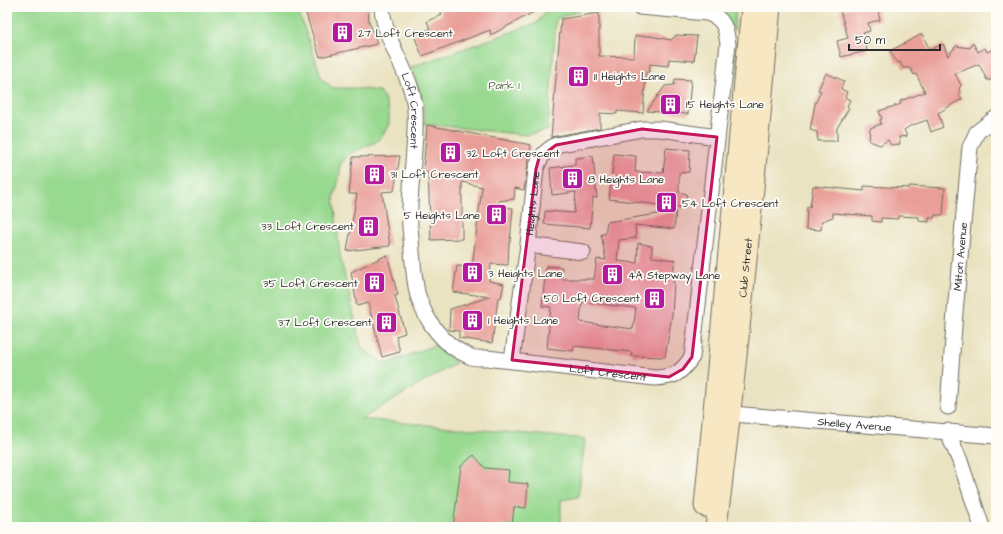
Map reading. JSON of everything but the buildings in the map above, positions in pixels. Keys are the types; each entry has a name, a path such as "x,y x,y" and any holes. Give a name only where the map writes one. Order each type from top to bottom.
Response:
{"main road":[{"name":"Club Street","path":"716,527 722,413 752,7"},
{"name":"Club Street","path":"703,527 746,261 770,7"}],"street":[{"name":"Loft Crescent","path":"382,7 382,15 387,34 409,85 415,108 415,132 410,191 410,226 418,296 430,322 447,343 470,357 512,360 655,378 669,377 683,369 692,357 728,44 727,33 723,22 716,15 640,7"},
{"name":"Milton Avenue","path":"948,407 970,148 976,132 996,118"},
{"name":"Heights Lane","path":"512,360 528,245 536,169 539,158 548,149 556,145 642,129 660,129 717,137"},
{"path":"528,245 583,252"},
{"name":"Shelley Avenue","path":"722,413 996,436"},
{"path":"946,431 960,461 982,527"}],"highlighted area":[{"path":"642,129 717,137 692,357 683,369 669,377 512,360 536,169 539,158 556,145"}],"green space":[{"path":"7,7 297,7 322,79 333,88 355,88 379,91 384,98 389,113 389,124 383,135 376,142 349,154 340,165 340,175 334,198 340,256 362,349 386,364 435,345 456,363 361,419 585,439 578,497 561,500 561,527 7,527"},
{"name":"Park 1","path":"548,7 571,7 581,10 556,19 548,130 526,135 425,124 423,102 411,67 537,23"},
{"path":"720,7 736,7 734,31 719,13"}],"place":[{"name":"27 Loft Crescent","path":"343,33"},
{"name":"11 Heights Lane","path":"578,76"},
{"name":"15 Heights Lane","path":"670,104"},
{"name":"32 Loft Crescent","path":"450,153"},
{"name":"31 Loft Crescent","path":"374,174"},
{"name":"8 Heights Lane","path":"573,179"},
{"name":"54 Loft Crescent","path":"666,203"},
{"name":"5 Heights Lane","path":"496,215"},
{"name":"33 Loft Crescent","path":"369,226"},
{"name":"3 Heights Lane","path":"473,273"},
{"name":"4A Stepway Lane","path":"612,275"},
{"name":"35 Loft Crescent","path":"374,283"},
{"name":"50 Loft Crescent","path":"655,298"},
{"name":"1 Heights Lane","path":"472,320"},
{"name":"37 Loft Crescent","path":"387,322"}]}
